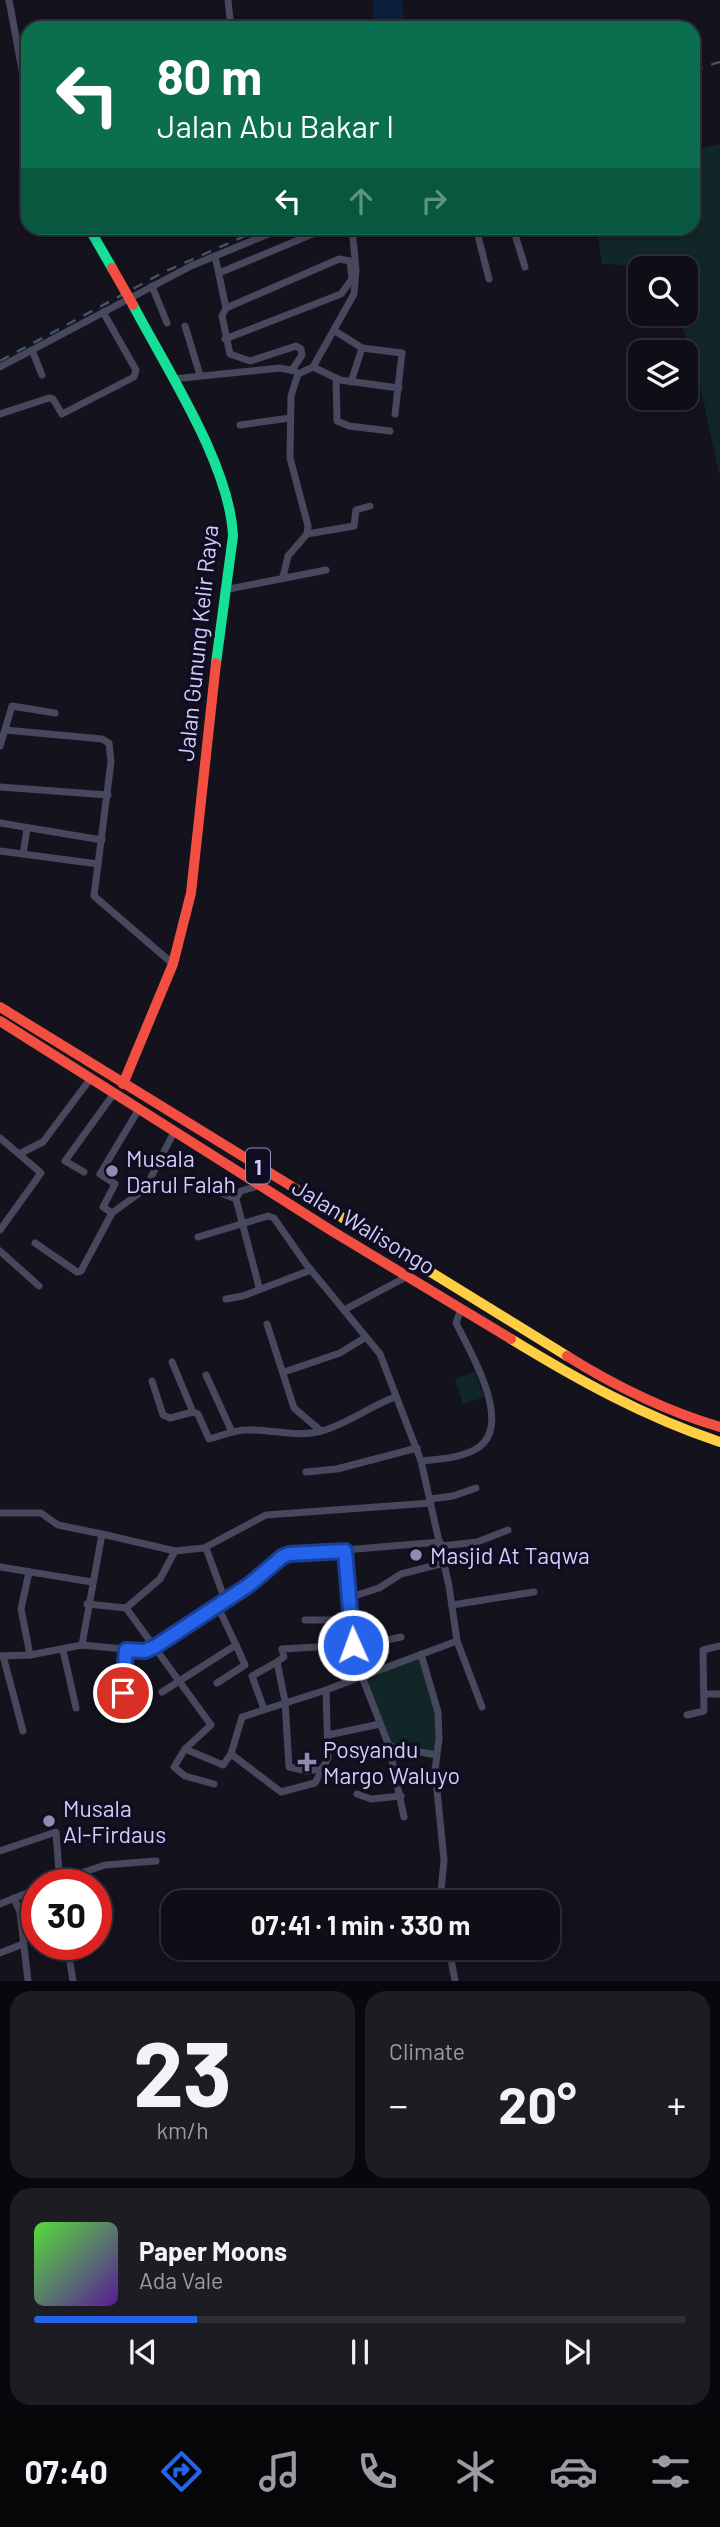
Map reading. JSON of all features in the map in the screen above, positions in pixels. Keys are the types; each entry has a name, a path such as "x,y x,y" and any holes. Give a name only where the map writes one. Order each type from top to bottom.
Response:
{"main road":[{"name":"Jalan Gunung Kelir Raya","path":"93,235 173,379 228,492 233,536 223,590 194,869 173,964 119,1088"},
{"name":"Jalan Walisongo","path":"0,1007 119,1088 602,1378 680,1415 720,1427"},
{"name":"Jalan Walisongo","path":"0,1021 91,1077 119,1088 140,1108 258,1186 461,1309 627,1405 673,1426 720,1442"}],"street":[{"path":"9,0 21,64"},
{"path":"228,0 230,21"},
{"path":"0,367 152,286 266,235"},
{"path":"219,273 310,235"},
{"path":"313,367 335,331 356,284 352,235"},
{"path":"478,235 489,279"},
{"path":"515,235 525,267"},
{"path":"215,256 226,308 222,316 229,354 250,361 296,346 302,349 292,388 290,458 307,513 307,534"},
{"path":"225,339 341,294 352,279 349,261 339,259 226,308"},
{"path":"152,286 167,323"},
{"path":"0,414 50,398 62,414 131,379 135,370 103,312"},
{"path":"185,326 200,375"},
{"path":"335,331 362,348 401,352 403,357 396,414"},
{"path":"351,382 362,348"},
{"path":"32,350 42,375"},
{"path":"173,379 200,375 295,372 313,367 351,382 400,388"},
{"path":"336,378 337,421 349,426 390,431"},
{"path":"240,425 290,418"},
{"path":"283,578 288,556 307,534 354,526 356,510 370,506"},
{"path":"223,590 326,570"},
{"path":"0,746 4,714 14,705 55,713"},
{"path":"3,731 107,740 111,762 93,896 173,964"},
{"path":"0,787 108,794"},
{"path":"0,823 102,840"},
{"path":"23,854 27,829"},
{"path":"0,851 98,864"},
{"path":"21,1153 39,1144 91,1077"},
{"path":"84,1172 65,1161 119,1088"},
{"path":"112,1213 103,1207 115,1184 100,1174 140,1108"},
{"path":"35,1242 80,1272 112,1213 145,1189 174,1131"},
{"path":"0,1138 21,1153 41,1173 0,1230"},
{"path":"258,1186 241,1191 236,1198 260,1287"},
{"path":"213,1190 236,1198"},
{"path":"198,1237 274,1218 311,1270 380,1354 421,1461 444,1563 457,1641 482,1707"},
{"path":"0,1251 39,1286"},
{"path":"226,1299 243,1296 260,1287 311,1270"},
{"path":"344,1310 408,1276"},
{"path":"421,1461 473,1450 484,1443 492,1427 488,1395 456,1323 461,1309"},
{"path":"267,1324 294,1408 302,1419 321,1431"},
{"path":"284,1373 340,1353 366,1337"},
{"path":"172,1362 193,1412"},
{"path":"206,1375 232,1432"},
{"path":"152,1381 163,1415 170,1418 193,1412 198,1414 209,1439 245,1430 296,1435 321,1431 356,1419 367,1408 395,1397"},
{"path":"306,1472 337,1469 417,1448"},
{"path":"0,1513 41,1513 58,1525 175,1550 206,1548 266,1515 431,1501 476,1488"},
{"path":"23,1731 2,1656 30,1655 82,1645 145,1651 225,1600 285,1555 477,1542 508,1530"},
{"path":"82,1645 102,1534"},
{"path":"206,1548 225,1600"},
{"path":"126,1608 160,1579 175,1550"},
{"path":"345,1551 353,1620 349,1680"},
{"path":"351,1597 379,1588 401,1574 444,1563"},
{"path":"0,1567 92,1582"},
{"path":"29,1572 21,1609 30,1655"},
{"path":"452,1605 534,1592"},
{"path":"88,1604 126,1608 156,1646 212,1726 185,1749 175,1769 185,1776 214,1784"},
{"path":"217,1605 245,1665 217,1683"},
{"path":"305,1620 353,1620"},
{"path":"264,1709 252,1676 284,1657 283,1648 353,1645 401,1637"},
{"path":"185,1749 223,1765 231,1754 239,1718 326,1690 361,1674 457,1641"},
{"path":"162,1692 236,1645"},
{"path":"687,1715 705,1711 703,1649 720,1646"},
{"path":"63,1650 68,1686 76,1708"},
{"path":"126,1650 123,1696 142,1703"},
{"path":"421,1654 438,1712 439,1738 436,1755 444,1860 441,1890"},
{"path":"277,1662 285,1701 289,1767 307,1771 321,1769"},
{"path":"361,1674 389,1746 404,1816"},
{"path":"231,1754 267,1784 283,1793 315,1783 328,1758 326,1690"},
{"path":"704,1694 720,1694"},
{"path":"328,1735 380,1724"},
{"path":"389,1746 436,1755"},
{"path":"357,1794 371,1799 401,1796"},
{"path":"0,1851 53,1831 58,1838 59,1869"},
{"path":"95,1869 106,1865 156,1860"},
{"path":"0,1904 21,1895"},
{"path":"14,1898 21,1928"},
{"path":"0,1953 21,1945"},
{"path":"25,1960 28,1981"},
{"path":"70,1960 73,1981"},
{"path":"451,1960 455,1981"}],"green space":[{"path":"720,144 720,477 698,377 698,340 686,340 682,326 698,326 698,256 628,256 628,265 602,264 598,235 700,235 700,147"},
{"path":"475,1372 484,1397 463,1404 455,1379"},
{"path":"419,1656 435,1716 434,1753 389,1743 366,1676"}],"water":[{"path":"373,0 402,0 404,21 373,21"}],"railway":[{"path":"700,68 720,62"},
{"path":"0,361 164,272 247,235"}],"traffic: fast":[{"path":"93,235 112,268"},
{"path":"133,305 195,418 221,479 229,508 233,536 216,663"}],"traffic: slow":[{"path":"304,1194 567,1356"},
{"path":"511,1339 612,1396 665,1421 720,1442"}],"traffic: jam":[{"path":"112,268 133,305"},
{"path":"123,1084 173,964 191,893 216,663"},
{"path":"0,1007 304,1194"},
{"path":"0,1021 332,1231 511,1339"},
{"path":"567,1356 641,1397 720,1427"}],"place":[{"name":"Musala Darul Falah","path":"112,1171"},
{"name":"Masjid At Taqwa","path":"416,1555"},
{"name":"Posyandu Margo Waluyo","path":"307,1762"},
{"name":"Musala Al-Firdaus","path":"49,1821"}],"route":[{"path":"123,1693 126,1650 145,1651 156,1646 249,1585 289,1554 345,1551 353,1620 353,1645"}]}
